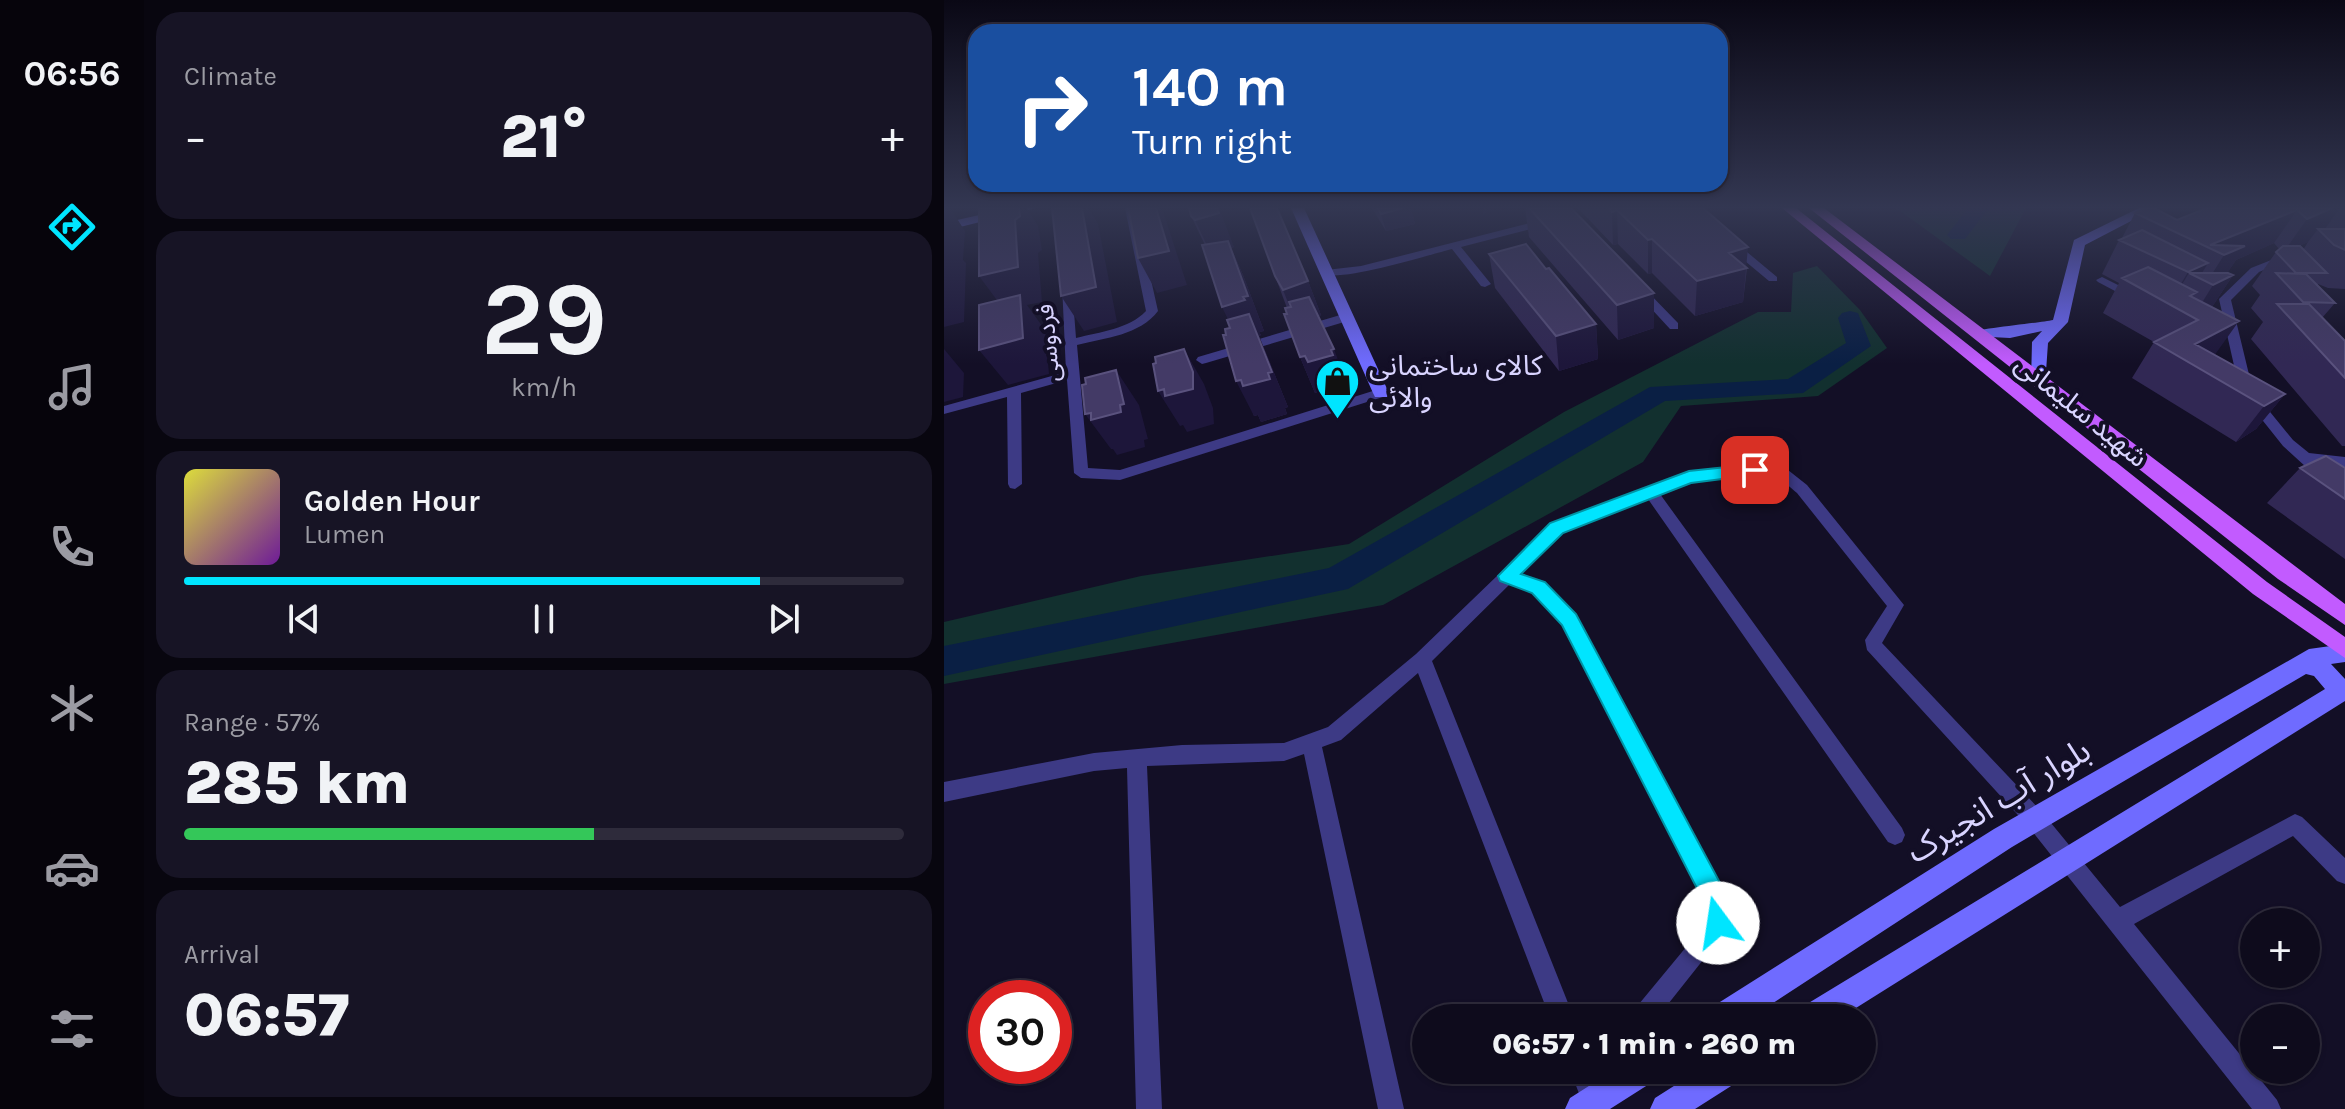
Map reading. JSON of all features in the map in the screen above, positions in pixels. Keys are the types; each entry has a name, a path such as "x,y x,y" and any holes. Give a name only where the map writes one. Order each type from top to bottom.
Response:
{"main road":[{"name":"شهید سلیمانی","path":"1852,260 2260,588 2345,651"},
{"path":"1882,260 2273,564 2345,616"}],"street":[{"path":"1071,343 1133,326 1148,318 1152,311 1141,260"},
{"path":"1320,260 1381,393"},
{"path":"1326,273 1361,269 1397,260"},
{"path":"1466,260 1485,284"},
{"path":"1750,260 1773,279"},
{"path":"2039,382 2040,342 2060,322 2075,260"},
{"path":"2279,260 2255,270 2225,299 2247,392 2288,443 2345,494"},
{"name":"فردوسی","path":"1064,268 1081,473 1120,475 1381,393"},
{"path":"2102,280 2143,302"},
{"path":"1632,282 1674,326"},
{"path":"2214,304 2228,311"},
{"path":"1202,360 1347,317"},
{"path":"1977,333 2010,333 2060,322"},
{"path":"2225,346 2238,353"},
{"path":"944,410 1073,374"},
{"path":"1014,390 1015,484"},
{"path":"2305,458 2345,462"},
{"path":"944,792 1094,762 1182,754 1284,752 1334,734 1422,659 1556,528 1689,477 1755,470 1783,474 1802,489 1896,605 1893,617 1874,638 1873,645 2070,860 2268,1109"},
{"path":"1650,491 1895,835"},
{"path":"1507,576 1539,587 1569,620 1717,902 1718,923 1653,1004"},
{"path":"2310,660 2345,651"},
{"path":"1422,659 1557,1004"},
{"path":"1836,1004 2343,690 2310,660"},
{"name":"بلوار آب انجیرک","path":"1745,1004 2035,819 2310,660"},
{"path":"1311,742 1391,1109"},
{"path":"1137,760 1149,1109"},
{"path":"2117,921 2295,824 2345,873"},
{"path":"1584,1084 1588,1105"},
{"path":"1588,1105 1602,1084"},
{"path":"1588,1105 1621,1084"},
{"path":"1666,1109 1706,1084"}],"green space":[{"path":"1968,260 1999,260 1990,276"},
{"path":"1817,266 1860,310 1887,348 1818,396 1681,406 1643,462 1383,605 944,684 944,622 1141,576 1349,544 1564,412 1758,312 1791,312 1793,273"}],"building":[{"path":"979,260 1018,260 1018,267 979,276"},
{"path":"1057,260 1091,260 1096,287 1061,296"},
{"path":"1207,260 1235,260 1248,296 1243,297 1245,300 1222,307"},
{"path":"1269,260 1299,260 1308,281 1283,290"},
{"path":"1494,260 1539,260 1596,324 1556,336"},
{"path":"1576,260 1622,260 1654,293 1617,305"},
{"path":"1674,260 1737,260 1747,268 1697,281"},
{"path":"2162,260 2202,260 2208,263 2188,272"},
{"path":"2283,260 2314,260 2327,273 2296,273"},
{"path":"2148,267 2197,292 2190,296 2239,321 2195,344 2285,394 2264,406 2154,342 2198,320 2122,278"},
{"path":"2189,273 2228,273 2233,275 2213,285"},
{"path":"2276,273 2306,274 2335,303 2303,302"},
{"path":"1020,295 1023,338 979,350 979,305"},
{"path":"1309,297 1334,349 1331,350 1333,355 1308,362 1305,356 1300,357 1284,314 1287,314 1285,308 1291,307 1289,302"},
{"path":"2277,304 2309,304 2345,341 2345,378"},
{"path":"1249,314 1272,372 1268,373 1270,379 1243,386 1241,380 1236,381 1223,335 1226,335 1225,329 1230,328 1227,320"},
{"path":"1184,349 1193,372 1193,389 1165,396 1164,389 1158,391 1153,364 1156,363 1155,357"},
{"path":"1116,370 1124,404 1120,405 1121,412 1091,420 1091,413 1085,414 1082,385 1086,384 1085,378"},
{"path":"2326,456 2345,468 2345,499 2300,468"}],"waterway":[{"path":"944,661 1336,580 1659,393 1794,387 1859,346 1850,318"}],"place":[{"name":"کالای ساختمانی والائی","path":"1338,420"}],"route":[{"path":"1718,923 1717,902 1569,620 1539,587 1507,576 1556,528 1689,477 1755,470"}]}
